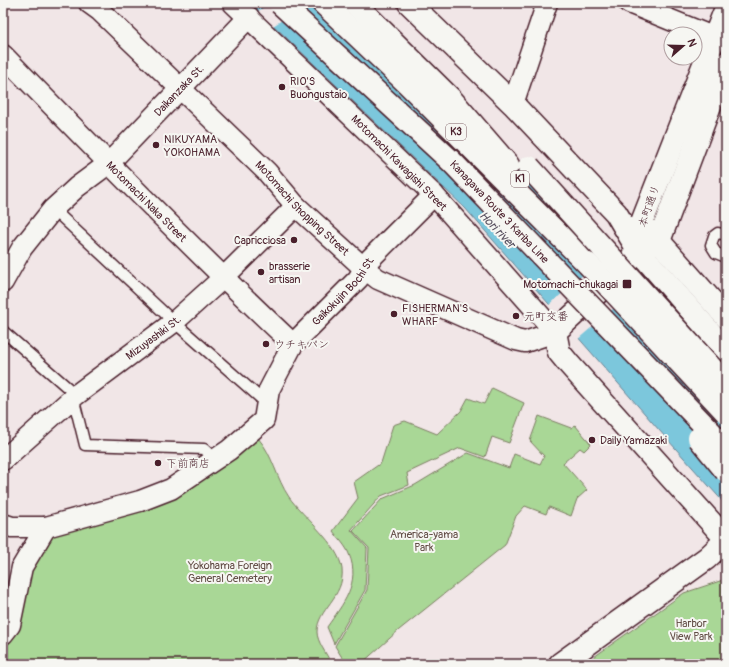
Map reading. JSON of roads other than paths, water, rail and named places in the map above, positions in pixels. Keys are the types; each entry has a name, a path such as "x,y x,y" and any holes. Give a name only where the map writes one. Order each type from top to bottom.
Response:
{"main road":[{"name":"Kanagawa Route 3 Kariba Line","path":"280,3 452,162 612,331 726,448"},
{"name":"K3","path":"323,3 407,83 588,264 726,412"},
{"name":"K1","path":"354,3 450,98 526,186 588,264"},
{"path":"368,3 453,84 726,384"},
{"path":"409,3 513,104 616,213 638,250 726,350"},
{"name":"本町通り","path":"638,250 642,222 726,8"},
{"name":"本町通り","path":"638,250 659,241 726,63"},
{"path":"616,213 642,222 726,317"},
{"path":"561,664 707,558 726,540 559,352 555,332 619,273 638,250"},
{"path":"612,331 726,471"}],"street":[{"name":"Motomachi Shopping Street","path":"89,3 100,11 267,172 296,206 378,279 516,340 525,342 555,332"},
{"name":"Motomachi Kawagishi Street","path":"233,3 434,195 555,332"},
{"path":"513,104 547,3"},
{"path":"629,3 715,38"},
{"name":"Daikanzaka St.","path":"22,248 53,209 108,164 249,17"},
{"name":"Motomachi Naka Street","path":"3,55 108,164 223,278 293,344"},
{"name":"Gaikokujin Bochi St.","path":"265,412 269,390 293,344 358,279 370,259 434,195"},
{"name":"Mizuyashiki St.","path":"3,460 76,395 174,322 223,278 296,206"},
{"path":"3,260 22,248"},
{"path":"3,282 22,248"},
{"path":"3,524 12,527 46,527 140,501 170,489 216,459 265,412"},
{"path":"3,634 10,626 22,567 46,527"}],"lane":[{"path":"53,209 174,322 265,412"},
{"path":"726,235 718,234 714,236 711,244 716,253 726,257"},
{"path":"3,331 76,395 75,405 85,445 204,449 216,459"}],"water":[{"name":"Hori river","path":"250,3 358,3 487,140 609,265 726,395 726,505 465,208"}],"place":[{"name":"RIO'S Buongustaio","path":"282,87"},
{"name":"NIKUYAMA YOKOHAMA","path":"156,145"},
{"name":"Capricciosa","path":"294,240"},
{"name":"brasserie artisan","path":"261,272"},
{"name":"Motomachi-chukagai","path":"627,284"},
{"name":"FISHERMAN'S WHARF","path":"394,314"},
{"name":"元町交番","path":"516,316"},
{"name":"ウチキパン","path":"266,344"},
{"name":"Daily Yamazaki","path":"592,440"},
{"name":"下前商店","path":"158,463"}],"park label":[{"name":"America-yama Park","path":"424,540"},
{"name":"Yokohama Foreign General Cemetery","path":"230,571"},
{"name":"Harbor View Park","path":"691,629"}]}
